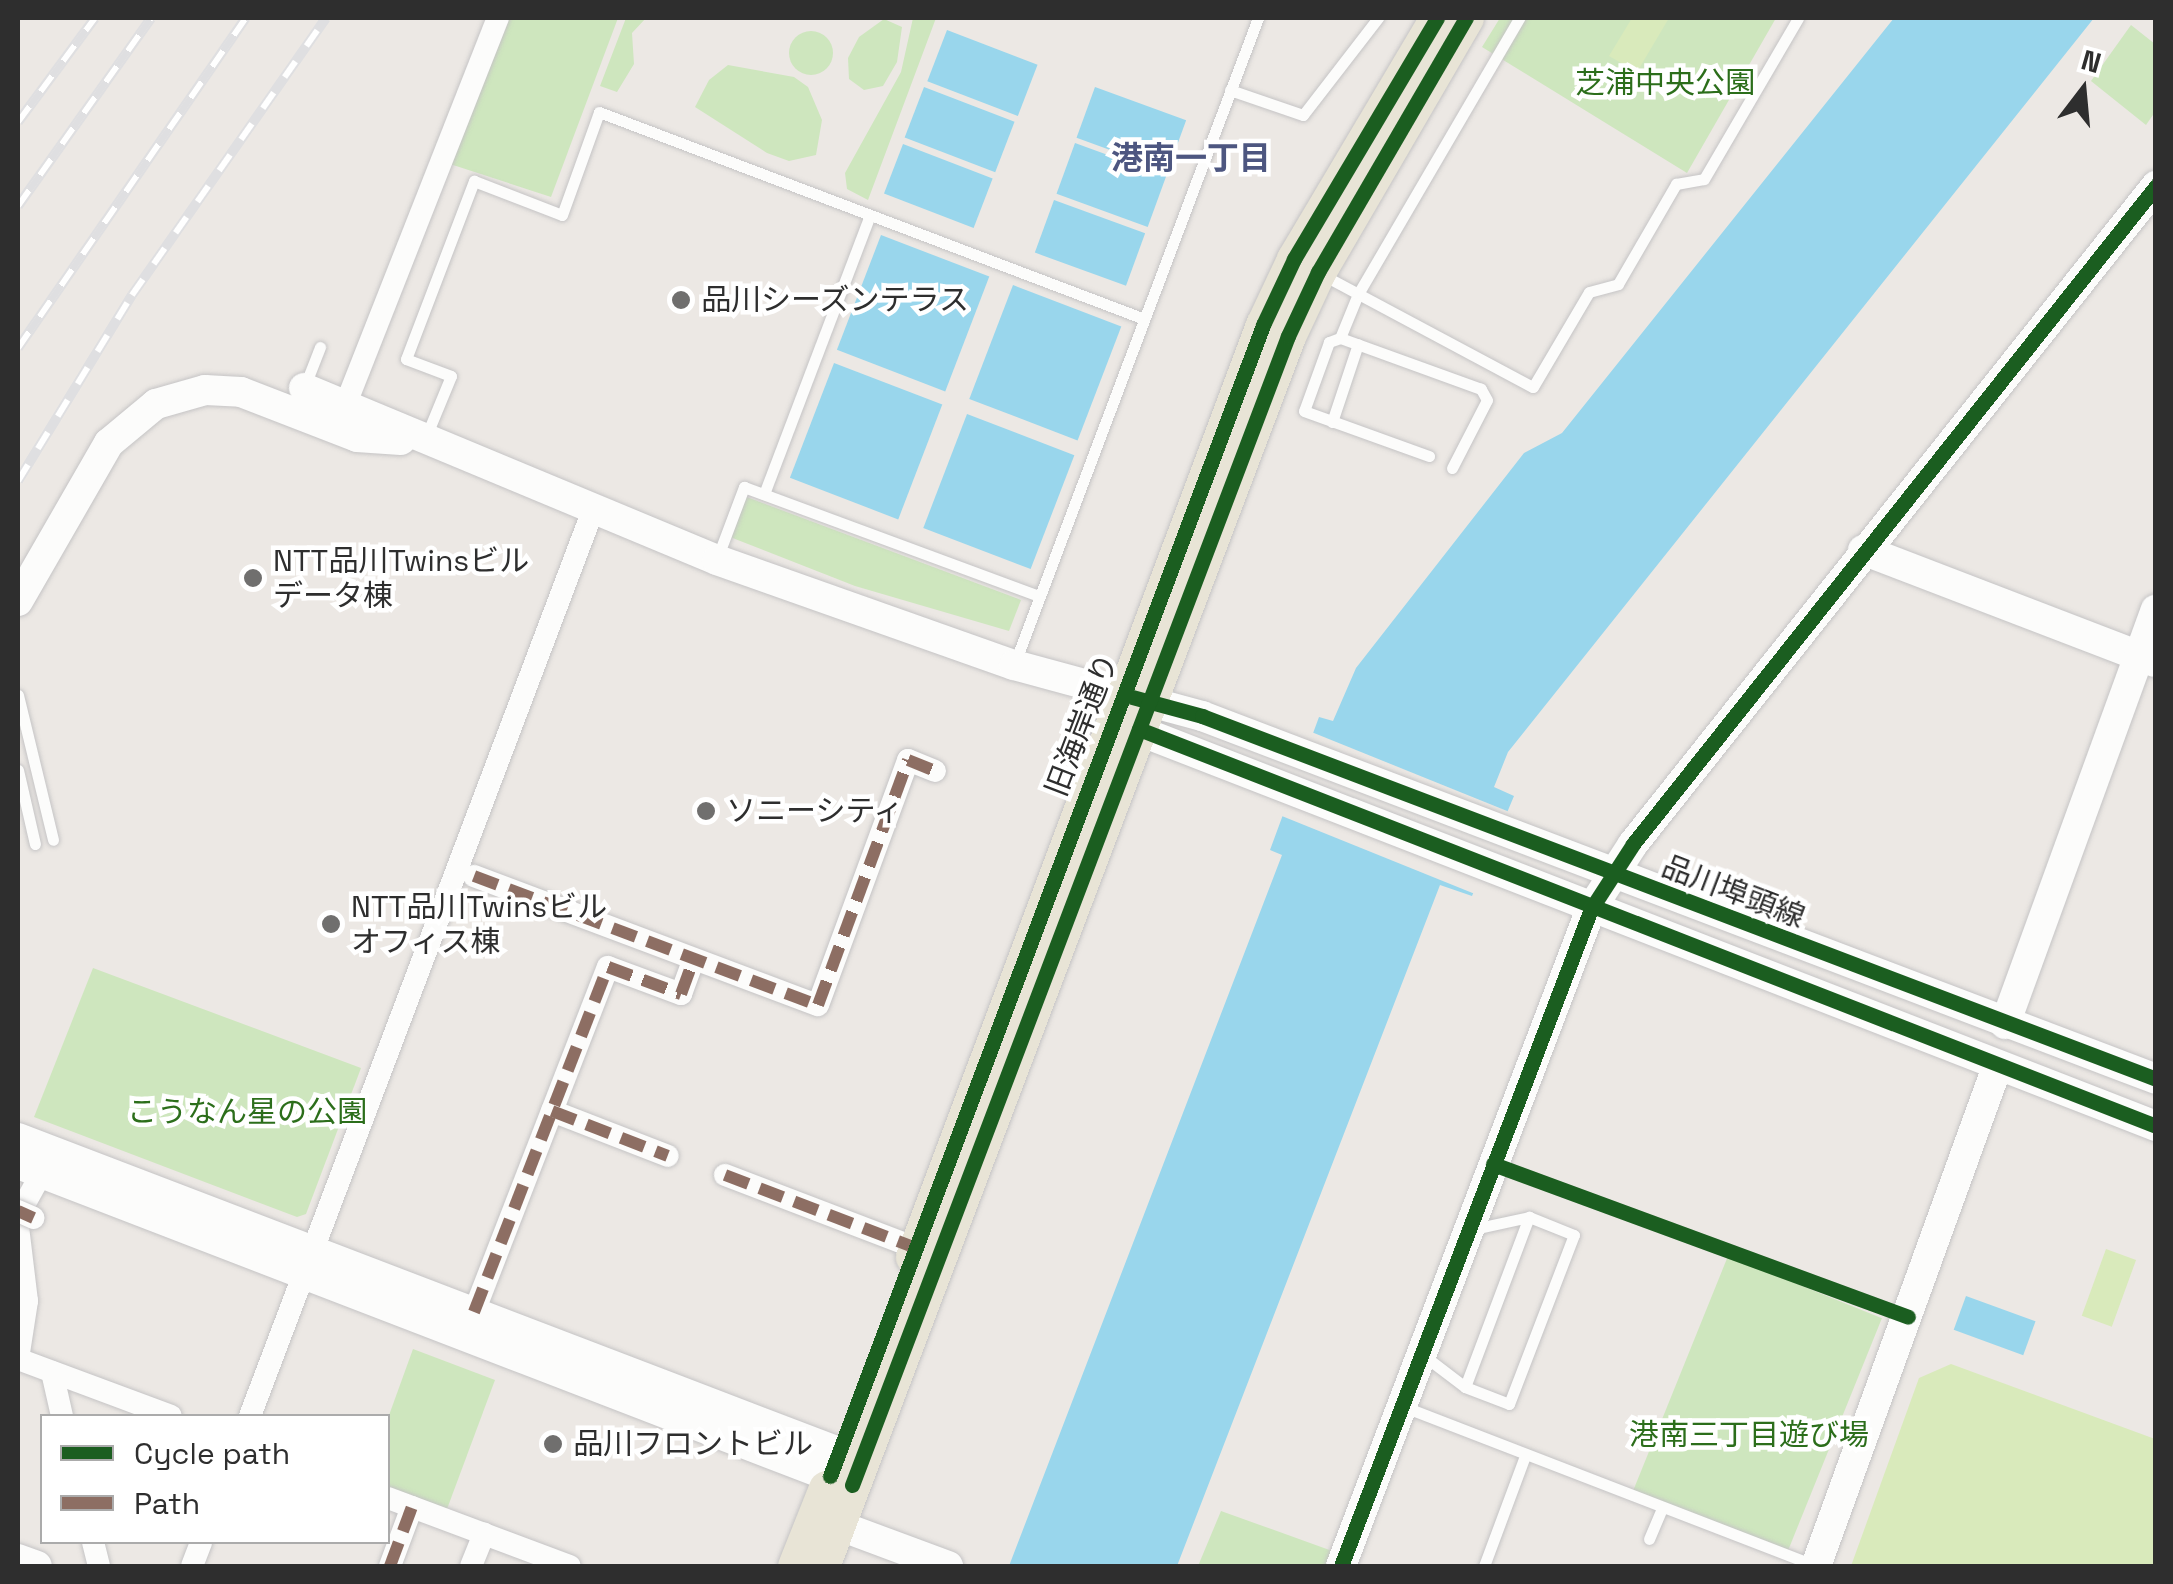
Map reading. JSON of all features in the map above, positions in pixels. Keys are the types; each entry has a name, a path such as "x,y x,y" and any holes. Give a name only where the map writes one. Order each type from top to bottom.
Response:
{"main road":[{"name":"旧海岸通り","path":"846,1468 1131,712 1278,290 1437,18"},
{"name":"旧海岸通り","path":"795,1566 823,1537 916,1248 1256,412 1318,272 1466,18"}],"street":[{"path":"345,406 498,18"},
{"path":"1341,1566 1591,909 1611,876 1863,550 2156,186"},
{"path":"304,388 592,513 1014,664 1131,712 1290,786 1591,909 2156,1126"},
{"path":"18,601 109,442 140,414 172,398 241,392 357,437 424,441"},
{"path":"251,1414 592,513"},
{"path":"1863,550 2147,659"},
{"path":"2006,1024 2147,659 2156,610"},
{"name":"品川埠頭線","path":"1131,712 1303,756 1611,876 2156,1079"},
{"path":"474,876 818,1005 908,760 935,771"},
{"path":"474,1312 608,967 680,994 694,959"},
{"path":"1816,1566 1997,1067"},
{"path":"552,1112 668,1156"},
{"path":"18,1138 308,1260 846,1468"},
{"path":"166,1414 18,1359 27,1301 20,1266 30,1169 474,1312 846,1468"},
{"path":"725,1175 916,1248"},
{"path":"52,1372 62,1414"},
{"path":"390,1499 570,1566"},
{"path":"390,1566 412,1507"},
{"path":"472,1566 484,1534"},
{"path":"823,1537 894,1566"},
{"path":"823,1537 948,1566"},
{"path":"18,1559 37,1566"}],"lane":[{"path":"1014,664 1258,18"},
{"path":"1230,90 1303,115 1378,18"},
{"path":"1340,338 1358,294 1519,18"},
{"path":"1318,272 1532,387 1589,292 1618,284 1676,184 1704,179 1798,18"},
{"path":"424,441 451,376 406,358 474,180 562,215 600,112 1142,318"},
{"path":"764,494 870,214"},
{"path":"1429,456 1304,411 1329,342 1340,338 1481,389 1487,400 1452,468"},
{"path":"1332,422 1358,344"},
{"path":"304,388 320,347"},
{"path":"716,560 740,490 764,494 1039,596"},
{"path":"18,695 54,840"},
{"path":"18,770 35,844"},
{"path":"1422,1354 1464,1387 1510,1404 1574,1235 1529,1217 1470,1230"},
{"path":"1464,1387 1529,1217"},
{"path":"1402,1406 1816,1566"},
{"path":"1484,1566 1526,1456"},
{"path":"1649,1539 1662,1508"}],"green space":[{"path":"510,18 618,18 551,197 450,164"},
{"path":"626,18 646,18 632,33 634,64 617,92 600,86"},
{"path":"913,18 936,18 868,200 847,189 845,173 901,72"},
{"name":"芝浦中央公園","path":"1500,18 1776,18 1687,173 1482,47"},
{"path":"1632,18 1669,18 1637,72 1609,56"},
{"path":"884,19 902,27 897,62 883,86 864,90 849,79 848,58 859,37"},
{"path":"2131,25 2155,44 2155,112 2146,125 2091,81"},
{"path":"811,31 826,38 833,53 826,68 811,75 796,68 789,53 796,38"},
{"path":"728,65 794,77 808,87 822,120 816,155 789,161 767,153 695,107 709,80"},
{"path":"744,496 1021,600 1009,631 855,586 730,537"},
{"name":"こうなん星の公園","path":"93,968 361,1068 306,1214 297,1217 34,1117"},
{"path":"2106,1249 2136,1260 2112,1327 2082,1316"},
{"name":"港南三丁目遊び場","path":"1728,1256 1882,1318 1785,1559 1631,1497"},
{"path":"413,1349 495,1380 447,1509 390,1488 389,1414"},
{"path":"1951,1364 2155,1439 2155,1566 1851,1566 1919,1378"},
{"path":"1221,1511 1335,1552 1330,1566 1198,1566"}],"water":[{"path":"1894,18 2094,18 1508,752 1494,787 1514,796 1472,896 1440,885 1177,1566 1009,1566 1282,855 1270,850 1319,717 1333,721 1356,668 1524,453 1562,433"},
{"path":"947,30 1038,65 1018,116 927,81"},
{"path":"924,87 1015,122 995,172 905,137"},
{"path":"1095,87 1186,120 1168,171 1077,138"},
{"path":"1075,143 1166,176 1148,227 1057,194"},
{"path":"903,144 993,178 974,228 884,193"},
{"path":"1054,200 1145,233 1126,286 1035,253"},
{"path":"881,235 989,277 945,391 837,350"},
{"path":"1013,285 1121,327 1078,440 969,399"},
{"path":"834,363 942,405 898,519 790,478"},
{"path":"967,414 1074,455 1031,569 923,528"},
{"path":"1966,1296 2036,1321 2023,1355 1954,1330"}],"pier":[{"path":"1309,731 1512,813 1479,896 1276,814"}],"railway":[{"path":"18,122 95,18"},
{"path":"18,206 151,18"},
{"path":"18,348 246,18"},
{"path":"18,481 132,295 326,18"}],"marked path":[{"path":"474,876 818,1005 908,760 935,771"},
{"path":"474,1312 608,967 681,994 694,959"},
{"path":"552,1111 668,1156"},
{"path":"725,1175 916,1248"},
{"path":"18,1211 34,1218"},
{"path":"390,1566 412,1507"}],"cycle path":[{"path":"830,1476 1263,325 1294,259 1437,18"},
{"path":"852,1485 1288,336 1318,272 1466,18"},
{"path":"1341,1566 1591,909 1633,844 2156,186"},
{"path":"1132,697 1202,716 2156,1079"},
{"path":"1139,729 2156,1126"},
{"path":"1493,1164 1908,1317"}],"place":[{"name":"品川シーズンテラス","path":"681,300"},
{"name":"NTT品川Twinsビル データ棟","path":"253,578"},
{"name":"ソニーシティ","path":"706,811"},
{"name":"NTT品川Twinsビル オフィス棟","path":"331,924"},
{"name":"品川フロントビル","path":"553,1444"}],"district":[{"name":"港南一丁目","path":"1191,158"}]}
